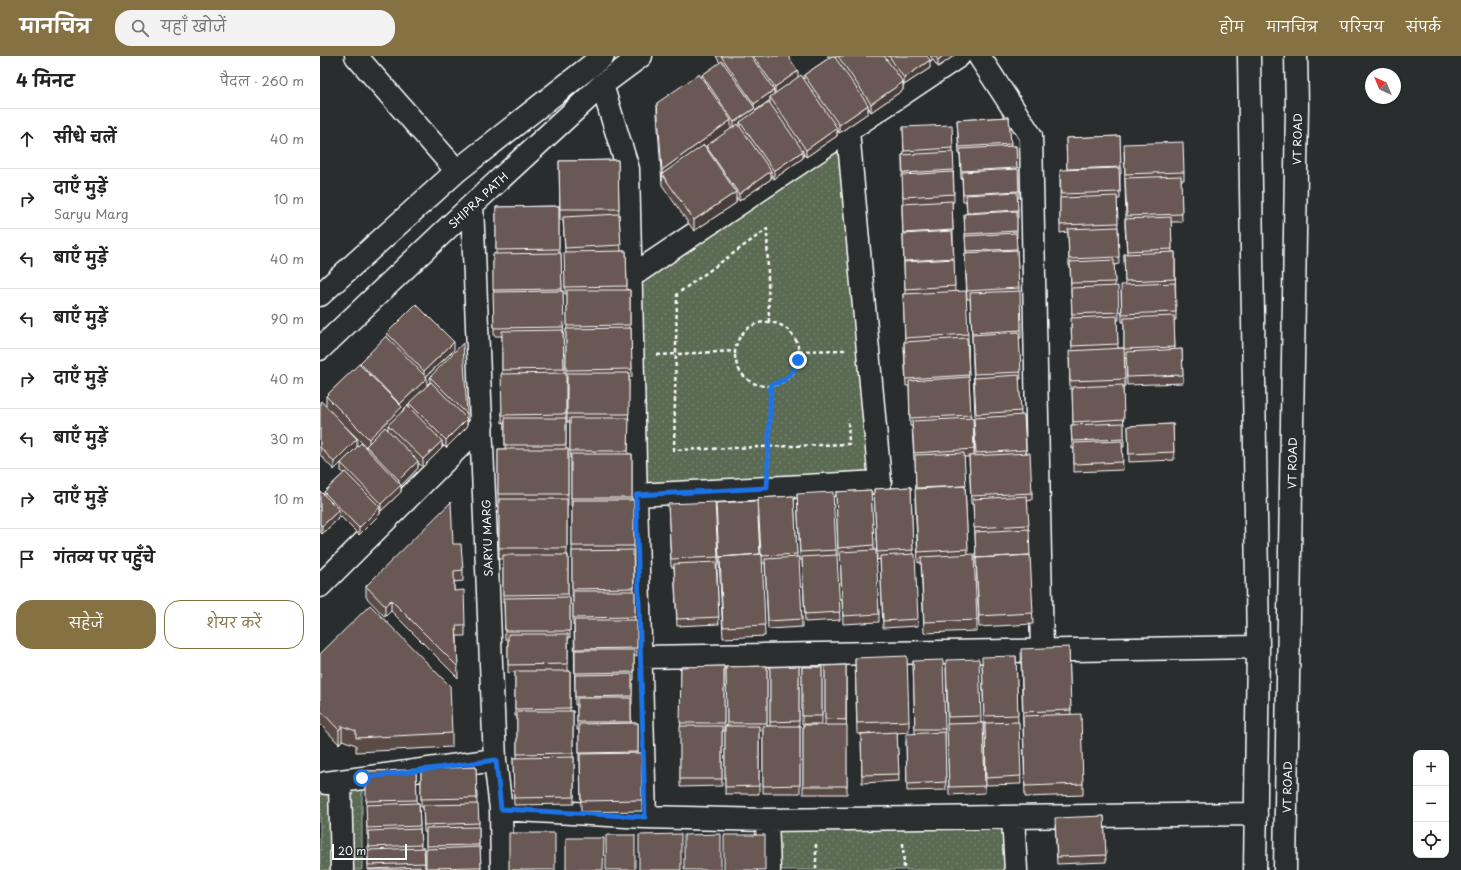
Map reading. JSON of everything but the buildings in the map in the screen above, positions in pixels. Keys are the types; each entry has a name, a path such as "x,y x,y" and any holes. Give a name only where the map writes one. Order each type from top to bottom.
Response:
{"street":[{"path":"320,295 457,171 603,56"},
{"name":"SHIPRA PATH","path":"320,349 472,205 602,85 641,56"},
{"path":"630,277 959,56"},
{"path":"979,56 1031,136 1042,650"},
{"path":"1249,56 1258,647 1255,870"},
{"name":"VT ROAD","path":"1285,870 1297,145 1296,56"},
{"path":"364,59 457,171"},
{"path":"602,85 628,169 645,817"},
{"path":"636,495 880,482 848,131"},
{"name":"SARYU MARG","path":"472,205 496,760 501,809 502,870"},
{"path":"320,586 482,424"},
{"path":"641,657 1258,647"},
{"path":"342,870 326,783 496,760"},
{"path":"501,809 645,817 767,820 1256,814"},
{"path":"1013,817 1016,870"},
{"path":"767,820 769,870"}],"path":[{"path":"769,322 767,229 677,294 674,450 849,444 848,413"},
{"path":"769,322 786,328 797,342 799,351 795,370 789,377 771,385 762,385 745,377 736,361 738,342 743,333 750,327 759,323 769,322"},
{"path":"799,351 848,350"},
{"path":"632,356 736,351"},
{"path":"767,488 771,385"}],"green space":[{"path":"848,131 880,482 636,495 630,277"},
{"path":"362,778 362,870 320,870 320,790"},
{"path":"1013,817 1016,870 770,870 767,820"}],"route":[{"path":"362,778 496,760 501,809 645,817 636,495 767,488 771,385 789,377 795,370 798,360"}]}
